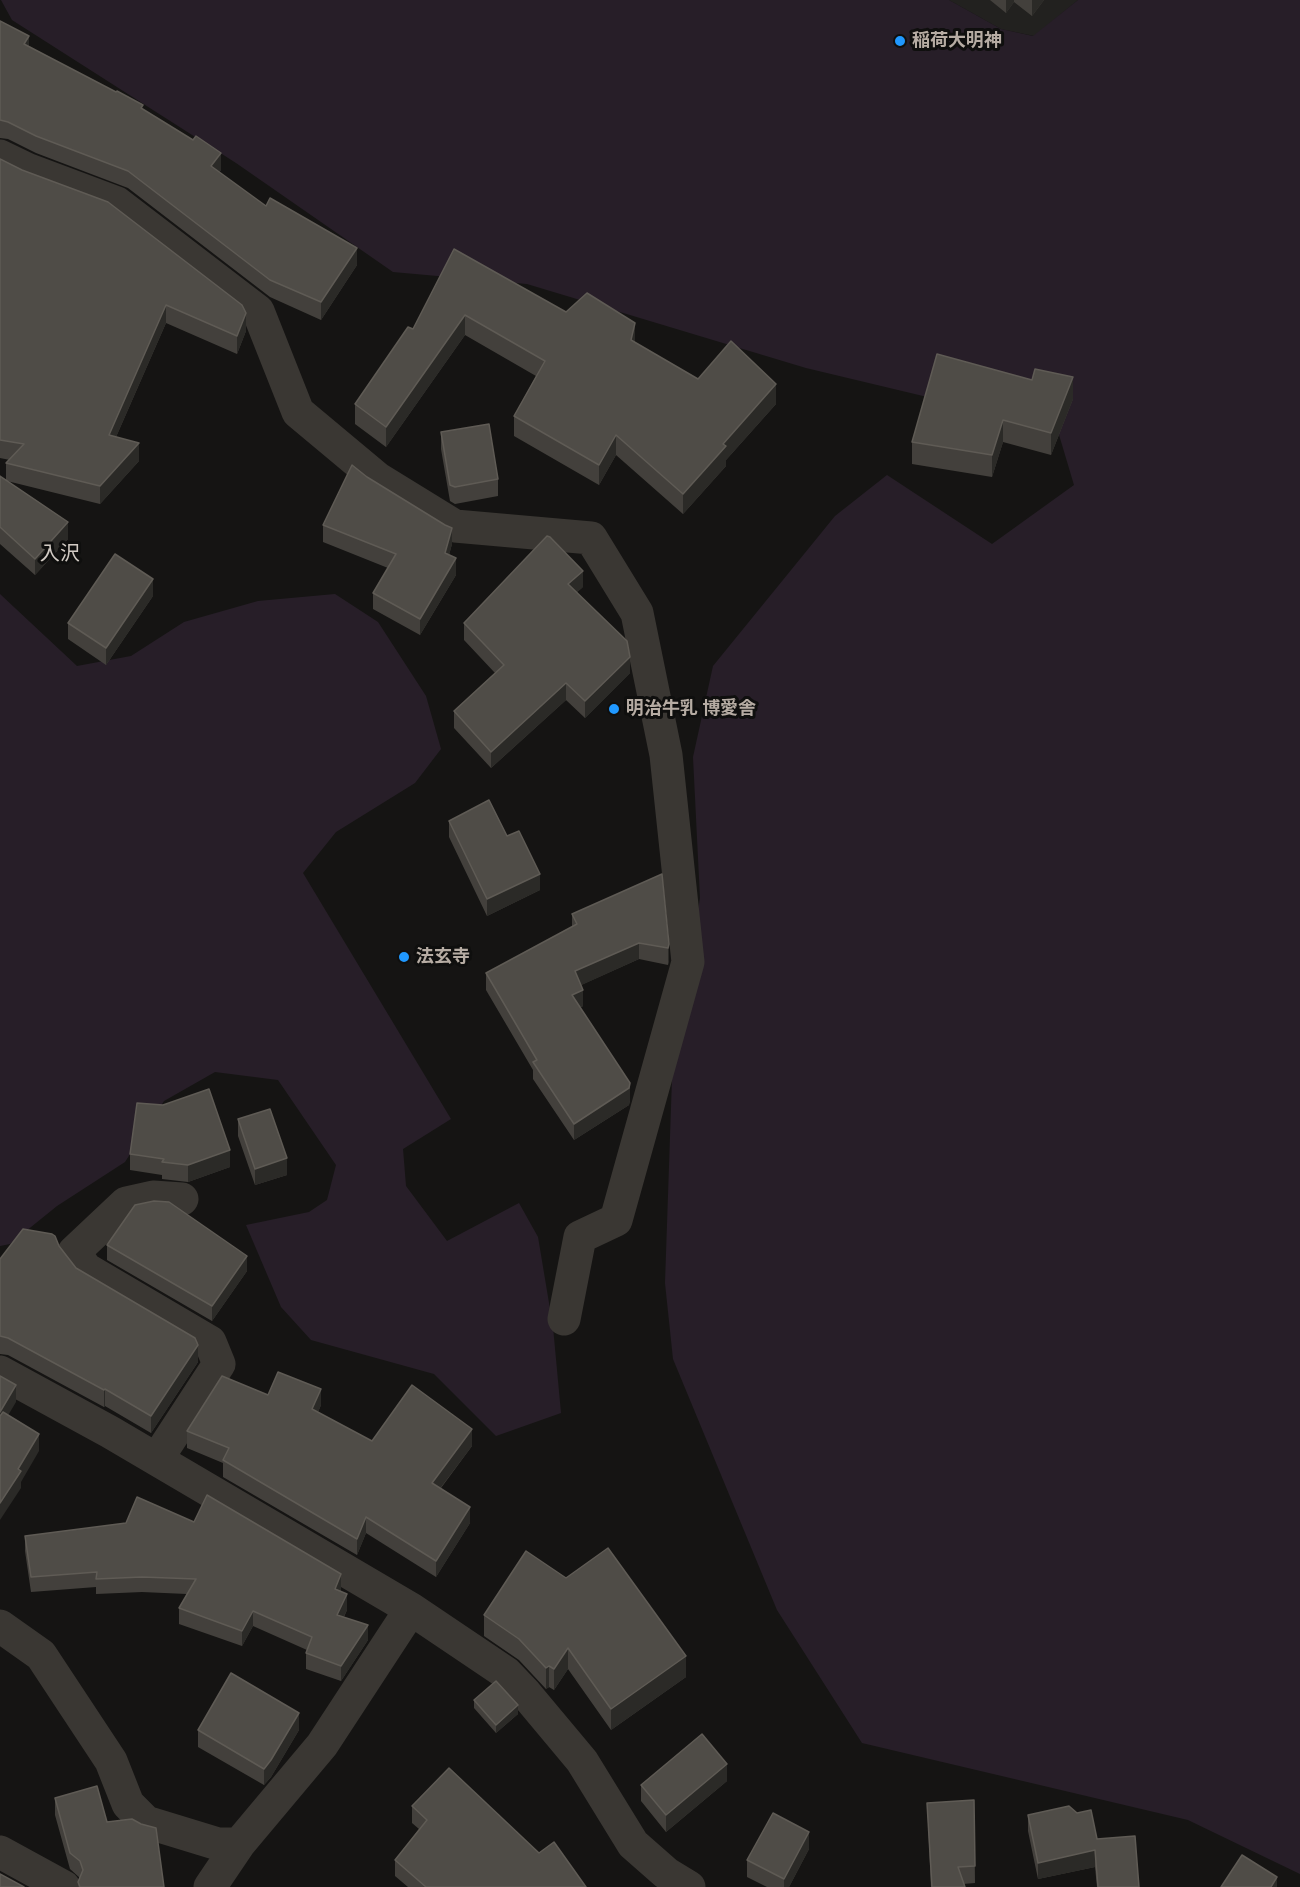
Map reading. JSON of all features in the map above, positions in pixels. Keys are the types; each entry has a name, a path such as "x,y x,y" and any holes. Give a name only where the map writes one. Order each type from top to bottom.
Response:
{"street":[{"path":"0,156 29,170 117,203 258,311 298,412 377,477 455,526 591,538 637,613 666,755 688,962 616,1220 580,1237 564,1319"},
{"path":"157,1459 219,1364 210,1342 86,1269 74,1252 126,1203 153,1197 182,1199"},
{"path":"0,1372 157,1459 411,1609 506,1673 582,1761 633,1844 666,1873 689,1887"},
{"path":"210,1887 239,1844 322,1745 411,1609"},
{"path":"0,1626 42,1655 111,1761 128,1804 146,1822 218,1844 239,1844"},
{"path":"0,1852 64,1887"}],"shaded area":[{"path":"1,0 949,0 1001,29 1033,36 1078,0 1300,0 1300,1874 1188,1820 862,1743 777,1610 673,1359 665,1283 672,1079 700,898 693,757 713,666 835,516 887,475 992,544 1074,485 1057,428 806,368 527,284 393,272 236,163 12,20"},
{"path":"949,0 1078,0 1034,36 1001,29"},
{"path":"0,594 77,666 131,656 184,622 258,601 335,594 378,622 426,696 441,749 415,783 336,832 303,873 451,1119 403,1149 406,1186 447,1241 519,1203 538,1237 553,1327 561,1413 496,1436 434,1374 311,1340 281,1307 246,1225 309,1212 327,1200 336,1165 278,1080 215,1072 164,1101 125,1162 57,1206 10,1244 0,1246"}],"building":[{"path":"0,21 29,36 24,44 143,105 141,108 193,140 196,136 221,153 211,166 266,206 270,198 357,248 321,302 270,280 128,171 0,120"},
{"path":"0,159 22,170 108,202 242,305 246,313 237,336 166,305 109,435 139,443 100,486 6,463 24,444 0,440"},
{"path":"454,249 566,312 587,293 635,323 631,340 698,379 731,341 776,384 723,444 726,446 683,494 616,435 599,465 514,416 545,361 465,315 386,427 355,404 408,327 413,329"},
{"path":"937,354 1032,380 1035,369 1073,377 1051,433 1003,420 992,455 912,442"},
{"path":"489,424 498,479 455,487 450,485 441,432"},
{"path":"352,465 367,477 452,528 445,553 456,558 420,619 373,593 396,554 323,525"},
{"path":"0,476 68,522 35,559 0,527"},
{"path":"547,536 583,571 568,584 627,641 630,657 585,701 566,683 491,752 454,711 504,665 464,623"},
{"path":"115,554 153,579 106,648 68,623"},
{"path":"489,800 507,836 519,831 540,874 487,899 449,821"},
{"path":"662,874 668,948 639,943 575,971 583,990 572,995 630,1083 629,1088 574,1124 533,1062 537,1060 486,973 577,924 572,914"},
{"path":"209,1089 230,1150 188,1165 162,1162 164,1159 130,1154 137,1103 163,1105"},
{"path":"270,1109 287,1158 255,1169 238,1119"},
{"path":"154,1201 169,1202 247,1256 212,1306 107,1245 135,1205"},
{"path":"23,1229 52,1234 76,1268 195,1338 198,1345 151,1416 105,1389 8,1338 0,1336 0,1259"},
{"path":"278,1372 321,1389 312,1409 372,1441 412,1385 472,1429 432,1483 470,1507 436,1561 366,1517 357,1539 223,1460 229,1448 187,1431 222,1376 268,1395"},
{"path":"0,1376 16,1385 0,1412"},
{"path":"3,1412 39,1434 18,1469 21,1471 0,1503 0,1416"},
{"path":"207,1495 341,1574 335,1589 347,1594 337,1615 368,1625 341,1666 306,1653 312,1637 253,1611 242,1631 179,1608 196,1579 142,1577 96,1579 97,1572 31,1577 25,1536 126,1523 137,1497 194,1522"},
{"path":"608,1548 686,1656 611,1709 568,1648 554,1669 549,1666 546,1668 519,1639 484,1615 526,1551 566,1578"},
{"path":"231,1673 299,1713 264,1769 198,1730"},
{"path":"496,1681 518,1705 496,1725 474,1700"},
{"path":"702,1734 727,1764 666,1815 641,1785"},
{"path":"449,1768 539,1853 554,1842 586,1887 426,1887 395,1860 427,1820 412,1806"},
{"path":"97,1786 107,1822 132,1819 156,1828 164,1887 80,1887 78,1882 83,1870 80,1861 70,1853 55,1798"},
{"path":"974,1800 975,1866 958,1867 965,1887 932,1887 927,1803"},
{"path":"1069,1806 1077,1813 1091,1810 1097,1839 1135,1836 1139,1887 1098,1887 1095,1850 1038,1863 1028,1815"},
{"path":"773,1813 809,1832 784,1879 747,1860"},
{"path":"1242,1855 1277,1877 1271,1887 1221,1887"},
{"path":"0,1874 24,1887 0,1887"}],"place":[{"name":"稲荷大明神","path":"900,41"},
{"name":"明治牛乳 博愛舎","path":"614,709"},
{"name":"法玄寺","path":"404,957"}],"district":[{"name":"入沢","path":"60,554"}]}
